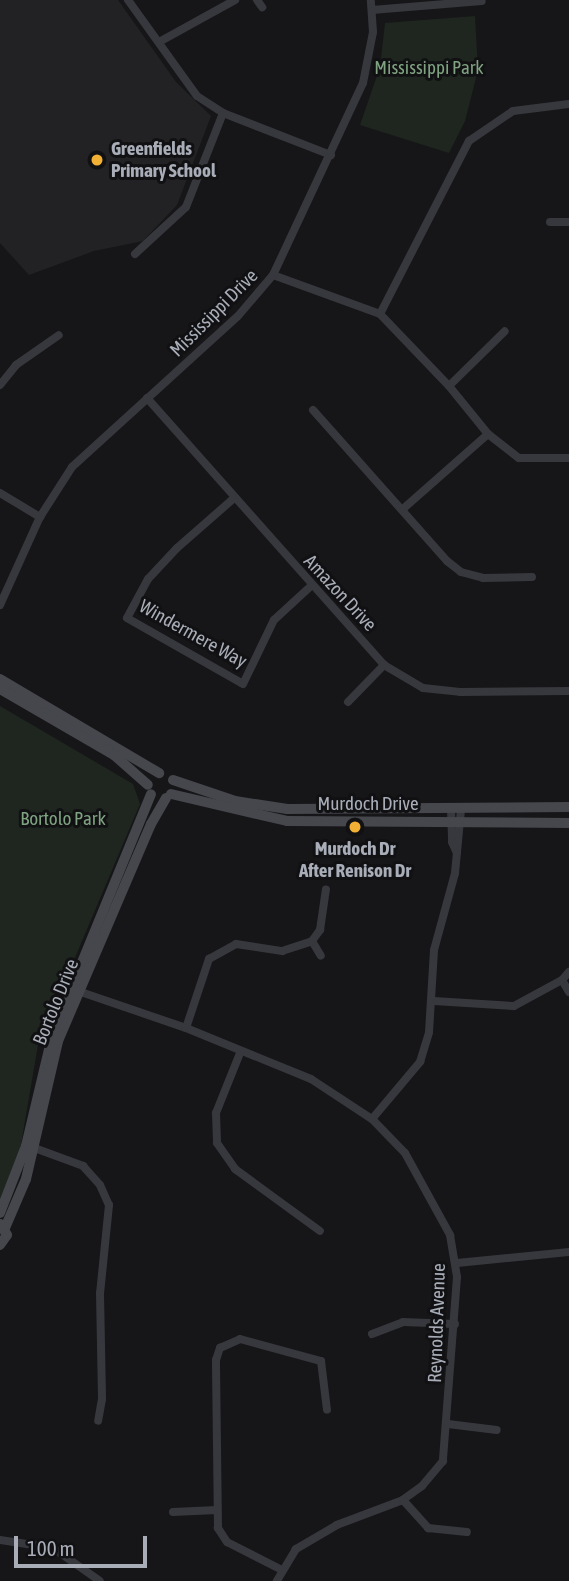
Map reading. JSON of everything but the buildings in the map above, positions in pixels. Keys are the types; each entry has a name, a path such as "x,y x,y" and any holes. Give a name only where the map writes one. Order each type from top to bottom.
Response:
{"main road":[{"name":"Murdoch Drive","path":"0,679 159,773 235,801 280,808 456,815 569,823"},
{"name":"Murdoch Drive","path":"0,689 114,755 149,789 169,796 287,821 456,815 569,807"},
{"path":"149,789 159,773"},
{"path":"169,796 173,780"},
{"name":"Bortolo Drive","path":"0,1245 6,1238 2,1226 30,1146 45,1058 74,990 149,789"},
{"name":"Bortolo Drive","path":"74,990 169,796"},
{"name":"Bortolo Drive","path":"0,1213 30,1146"}],"street":[{"path":"128,0 159,42 177,75 197,96 223,113 331,155"},
{"path":"159,42 235,0"},
{"name":"Mississippi Drive","path":"0,605 40,517 72,467 238,316 273,275 363,83 371,53 371,0"},
{"path":"372,10 482,1"},
{"path":"380,314 469,141 513,111 569,104"},
{"path":"135,254 186,207 223,113"},
{"path":"550,222 569,222"},
{"path":"273,275 380,314 449,386 488,434 519,458 569,458"},
{"path":"449,386 505,331"},
{"path":"0,385 16,365 59,335"},
{"name":"Amazon Drive","path":"146,398 233,499 384,665 423,688 460,692 569,691"},
{"path":"313,410 404,508 447,561 461,572 483,578 532,577"},
{"path":"404,508 488,434"},
{"path":"0,493 40,517"},
{"name":"Windermere Way","path":"233,499 162,564 127,618 243,684 274,620 311,586"},
{"path":"348,702 384,665"},
{"path":"372,1119 420,1062 434,1000 434,950 457,853 456,815"},
{"path":"186,1028 209,959 224,948 236,944 282,951 312,941 320,930 326,889"},
{"path":"312,941 321,956"},
{"path":"434,1000 514,1006 562,980 569,972"},
{"path":"562,980 569,992"},
{"name":"Reynolds Avenue","path":"74,990 186,1028 240,1053 311,1079 372,1119 405,1153 450,1235 457,1263 449,1424 443,1461 422,1486 404,1500 316,1535 296,1549 280,1569 277,1581"},
{"path":"240,1053 216,1112 217,1143 234,1169 320,1231"},
{"path":"30,1146 83,1166 100,1185 109,1205 100,1293 102,1399 98,1421"},
{"path":"457,1263 569,1252"},
{"path":"372,1334 403,1322 455,1324"},
{"path":"280,1569 227,1542 218,1528 216,1360 225,1343 254,1341 321,1361 327,1410"},
{"path":"449,1424 497,1430"},
{"path":"404,1500 428,1528 467,1532"},
{"path":"173,1513 217,1510"},
{"path":"0,1540 53,1548 96,1580"}],"shaded area":[{"name":"Greenfields Primary School","path":"0,0 118,0 176,82 211,116 177,205 143,241 94,251 29,275 0,243"}],"green space":[{"name":"Mississippi Park","path":"475,16 478,70 465,121 449,153 360,125 380,67 385,23"},
{"name":"Bortolo Park","path":"0,706 133,784 140,804 38,1045 20,1150 0,1203"}],"place":[{"name":"Greenfields Primary School","path":"97,160"},
{"name":"Murdoch Dr After Renison Dr","path":"355,827"}]}
